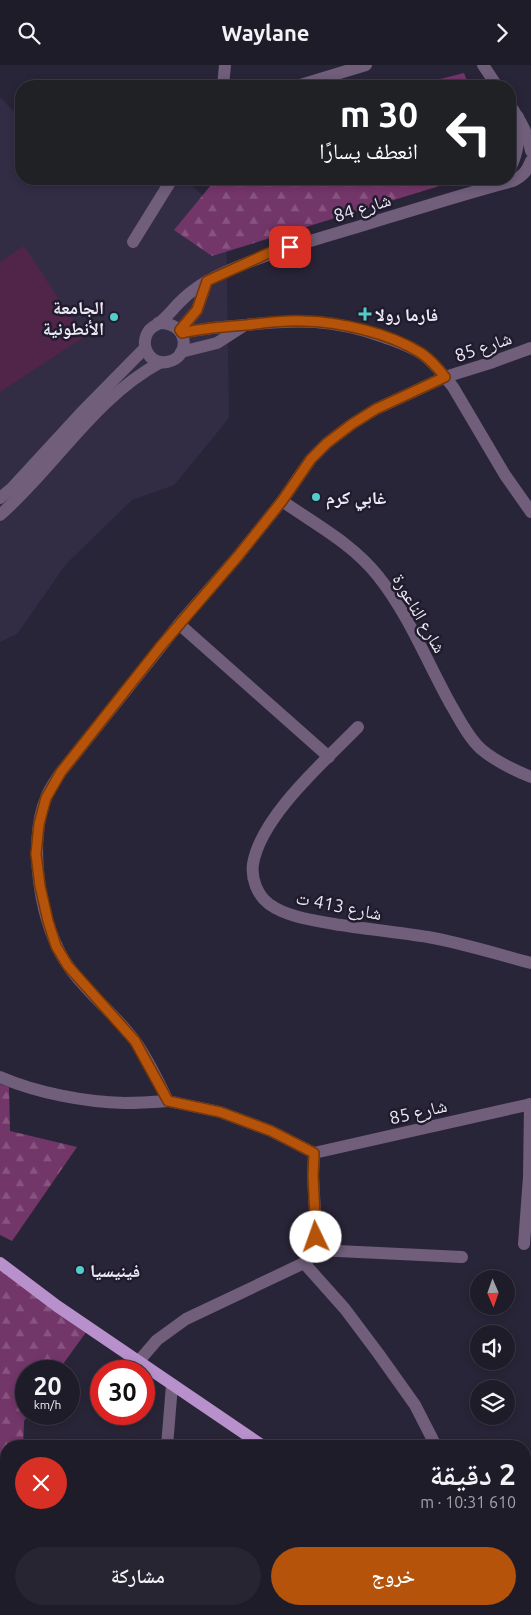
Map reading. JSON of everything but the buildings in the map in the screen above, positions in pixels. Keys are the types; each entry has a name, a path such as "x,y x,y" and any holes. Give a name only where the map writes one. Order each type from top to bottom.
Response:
{"main road":[{"path":"0,1263 137,1360"},
{"path":"155,1373 254,1440"}],"street":[{"path":"224,80 225,65"},
{"path":"317,80 366,65"},
{"path":"483,65 493,80"},
{"path":"516,114 529,140 531,151"},
{"path":"518,117 517,155 531,162"},
{"name":"شارع 84","path":"516,178 521,177 526,172 531,162"},
{"path":"133,242 168,185"},
{"name":"شارع 84","path":"158,323 182,299 207,281 271,252 490,185"},
{"path":"181,332 197,310 207,281"},
{"path":"181,332 268,322 304,321 344,325 402,343 436,365 453,387 505,475 531,512"},
{"path":"0,515 39,478 105,403 127,384 161,362 173,360 181,352 184,342 181,332 174,325 166,323 158,323 152,327 144,340 148,355 154,360 161,362"},
{"path":"181,352 217,343 245,325"},
{"path":"0,498 12,489 81,413 145,348"},
{"name":"شارع 85","path":"445,377 531,348"},
{"path":"168,1101 135,1041 68,966 56,946 40,886 36,854 39,824 46,798 61,772 179,624 238,556 282,501 311,459 327,443 376,409 445,377"},
{"name":"شارع الناعورة","path":"282,501 344,544 377,575 398,605 469,735 482,749 497,760 531,777"},
{"path":"179,624 329,757"},
{"name":"شارع 413 ت","path":"358,727 290,796 273,819 258,847 253,864 253,878 260,895 269,904 291,915 430,938 531,963"},
{"path":"0,1077 22,1086 96,1100 126,1103 168,1101 220,1112 271,1131 314,1153 316,1250 304,1263 186,1319 158,1340 139,1360"},
{"path":"524,1244 529,1177 531,1104"},
{"name":"شارع 85","path":"314,1153 531,1104"},
{"path":"316,1250 462,1257"},
{"path":"304,1263 345,1309 389,1367 415,1405 433,1440"},
{"path":"167,1440 172,1385"}],"shaded area":[{"name":"الجامعة الأنطونية","path":"0,97 15,112 15,185 191,185 226,215 229,418 174,485 132,500 66,564 17,634 0,642"},
{"path":"24,246 84,337 0,392 0,262"}],"green space":[{"path":"464,73 467,80 437,80"},
{"path":"211,185 443,185 212,256 174,230"},
{"path":"0,1084 9,1087 10,1131 77,1147 12,1241 0,1235"},
{"path":"0,1269 92,1324 66,1360 15,1360 15,1425 24,1425 23,1440 0,1440"}],"place":[{"name":"فارما رولا","path":"365,314"},
{"name":"الجامعة الأنطونية","path":"114,317"},
{"name":"غابي كرم","path":"316,497"},
{"name":"فينيسيا","path":"80,1270"}],"route":[{"path":"290,247 271,252 207,281 197,310 180,330 182,333 197,329 268,322 304,321 344,325 402,343 421,353 436,365 445,377 376,409 327,443 311,459 282,501 238,556 160,647 61,772 46,798 39,824 36,854 40,886 56,946 68,966 135,1041 168,1101 220,1112 271,1131 314,1153 313,1176 316,1237"}]}
